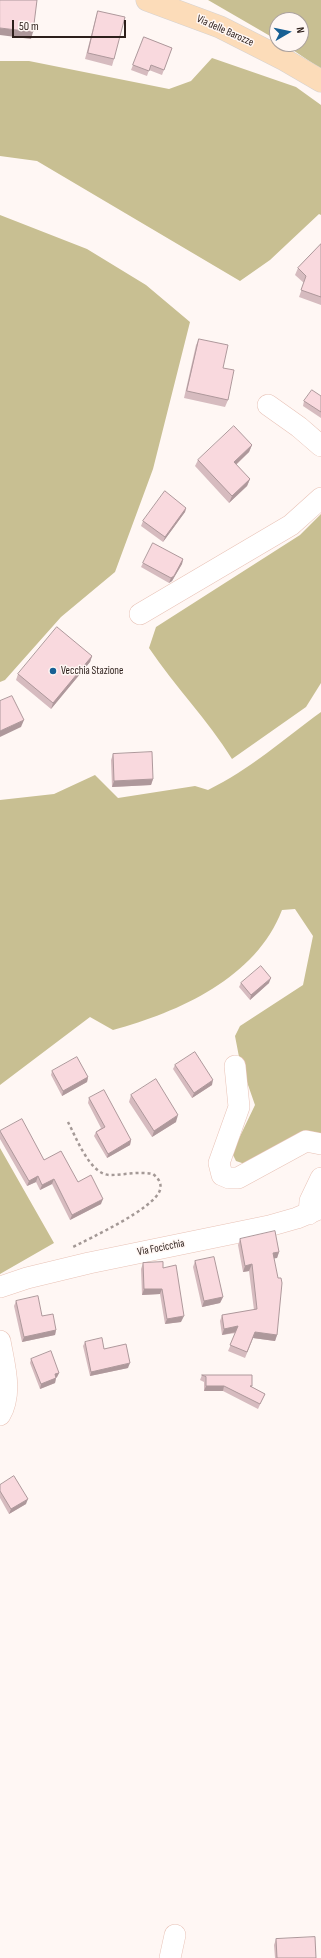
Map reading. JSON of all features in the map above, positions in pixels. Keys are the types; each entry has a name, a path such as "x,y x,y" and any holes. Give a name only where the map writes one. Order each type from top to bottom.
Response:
{"main road":[{"name":"Via delle Barozze","path":"147,0 220,27 285,60 321,81"}],"street":[{"path":"268,405 299,427 321,446"},
{"path":"140,614 291,525 321,498"},
{"path":"235,1066 239,1107 219,1163 222,1175 229,1178 238,1178 306,1141 321,1144"},
{"path":"315,1211 310,1201 321,1178"},
{"name":"Via Focicchia","path":"0,1287 72,1267 269,1226 315,1211"},
{"path":"0,1341 7,1387 5,1402 0,1415"},
{"path":"170,1958 175,1935"}],"path":[{"path":"67,1250 127,1218 148,1204 160,1190 161,1185 158,1178 153,1174 110,1175 99,1172 93,1166 68,1122"}],"shaded area":[{"path":"208,0 321,0 321,69 296,52 309,52 309,12 269,12 269,35"},
{"path":"212,58 296,87 321,105 321,215 319,214 270,260 240,281 37,161 0,156 0,61 29,61 169,89 191,81"},
{"path":"0,215 87,249 146,285 190,322 153,469 115,572 61,617 5,680 0,682"},
{"path":"321,514 321,683 306,707 232,759 213,731 149,648 156,627 300,535"},
{"path":"321,712 321,1136 245,1164 236,1161 232,1153 255,1105 240,1062 235,1036 240,1026 303,985 313,936 295,909 282,910 270,934 254,955 235,973 212,989 189,1002 164,1013 113,1030 90,1017 0,1085 0,800 54,794 95,775 118,798 195,786 208,790 252,764"},
{"path":"0,1148 54,1243 0,1274"}],"building":[{"path":"0,0 37,0 33,32 0,28"},
{"path":"98,11 125,17 114,59 88,53"},
{"path":"144,37 172,48 164,70 151,65 149,71 133,65"},
{"path":"321,244 321,297 301,290 306,276 298,268"},
{"path":"199,339 228,345 223,368 234,370 228,400 187,391"},
{"path":"312,390 321,396 321,412 304,401"},
{"path":"234,426 252,445 234,462 250,479 232,496 198,460"},
{"path":"165,491 186,508 165,537 143,521"},
{"path":"153,543 183,559 174,576 171,578 143,563"},
{"name":"Vecchia Stazione","path":"57,627 92,656 53,703 18,674"},
{"path":"12,696 24,720 0,731 0,701"},
{"path":"152,752 153,779 114,781 113,754"},
{"path":"261,966 271,978 251,995 241,983"},
{"path":"195,1052 213,1080 194,1093 175,1065"},
{"path":"77,1057 88,1077 63,1091 52,1071"},
{"path":"156,1079 178,1115 154,1131 131,1095"},
{"path":"104,1090 131,1140 108,1154 96,1132 105,1127 89,1098"},
{"path":"22,1119 44,1160 61,1151 78,1182 91,1175 103,1199 72,1215 54,1179 42,1185 38,1176 29,1181 0,1131"},
{"path":"275,1231 279,1252 273,1253 278,1278 281,1278 282,1283 277,1335 255,1332 247,1352 230,1345 238,1326 224,1329 222,1315 257,1309 252,1264 245,1266 240,1239"},
{"path":"214,1257 223,1297 204,1301 195,1261"},
{"path":"163,1262 163,1268 176,1265 184,1316 167,1319 162,1289 144,1289 143,1263"},
{"path":"38,1296 42,1316 53,1314 56,1330 24,1337 16,1301"},
{"path":"102,1338 104,1349 126,1344 130,1363 91,1372 85,1342"},
{"path":"51,1351 59,1373 55,1374 56,1378 41,1384 31,1359"},
{"path":"202,1375 252,1375 252,1386 250,1386 265,1394 260,1404 224,1386 206,1386 206,1377"},
{"path":"14,1476 28,1499 11,1509 0,1491 0,1485"},
{"path":"315,1937 316,1958 277,1958 276,1939"}],"place":[{"name":"Vecchia Stazione","path":"53,671"}]}
